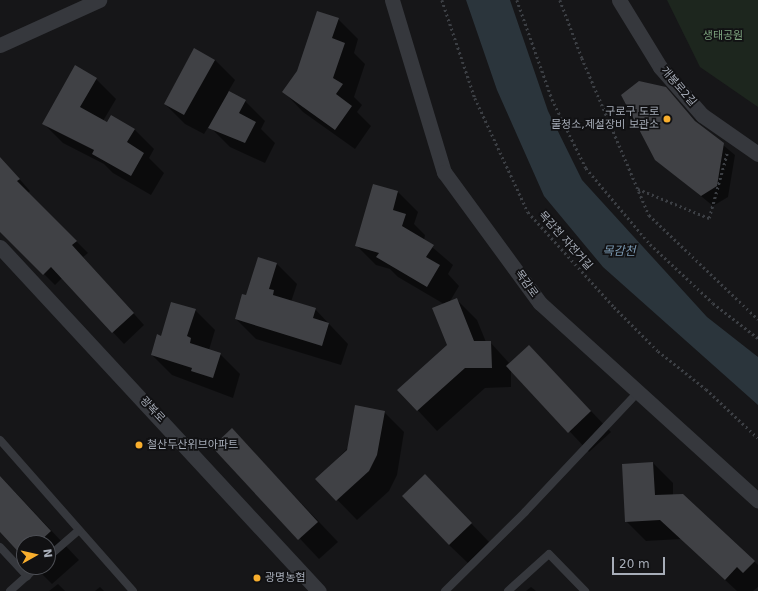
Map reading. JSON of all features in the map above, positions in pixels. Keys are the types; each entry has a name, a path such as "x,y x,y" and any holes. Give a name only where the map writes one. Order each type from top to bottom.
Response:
{"street":[{"path":"0,45 99,0"},
{"name":"목감로","path":"392,0 444,172 540,303 758,501"},
{"name":"개봉로2길","path":"619,0 660,67 702,116 758,154"},
{"name":"광복로","path":"0,247 319,591"}],"lane":[{"path":"445,591 524,512 638,392"},
{"path":"0,440 78,531 133,591"},
{"path":"56,550 78,531"},
{"path":"0,547 27,576 10,591"},
{"path":"508,591 549,554 585,591"}],"path":[{"name":"목감천 자전거길","path":"442,0 475,98 528,212 614,307 658,351 706,389 758,438"},
{"path":"517,0 552,99 586,168 650,244 713,303 758,338"},
{"path":"560,0 582,58 649,215 758,319"},
{"path":"638,189 709,218 731,136"}],"green space":[{"name":"생태공원","path":"667,0 758,0 758,107 700,67"}],"water":[{"name":"목감천","path":"466,0 510,0 548,111 582,180 707,317 758,357 758,405 603,267 544,196 497,90"}],"building":[{"path":"317,11 339,18 332,38 345,43 333,78 343,84 336,94 352,106 335,130 282,92 297,71"},
{"path":"194,48 215,60 184,115 164,104"},
{"path":"75,65 97,78 80,107 107,122 111,115 135,129 127,142 144,153 131,176 92,154 94,150 42,124"},
{"name":"구로구 도로 물청소,제설장비 보관소","path":"639,81 666,87 695,121 724,143 717,186 701,196 655,160 621,95"},
{"path":"229,91 246,100 239,113 256,122 245,143 208,128"},
{"path":"0,157 20,179 17,181 77,241 72,245 134,313 112,333 51,267 43,275 0,232"},
{"path":"373,184 398,191 393,210 406,214 402,226 434,245 426,257 440,265 427,287 376,257 379,253 355,246"},
{"path":"258,257 277,263 269,289 274,290 273,295 316,308 313,318 329,323 322,346 235,319 242,294 246,295"},
{"path":"457,298 474,341 491,341 492,368 465,368 417,411 397,390 447,345 432,308"},
{"path":"171,302 196,309 187,336 191,338 190,343 221,353 213,378 191,371 192,368 151,355 157,334 161,336"},
{"path":"529,345 591,411 568,433 506,366"},
{"path":"355,405 385,411 377,455 369,471 336,501 315,479 347,450"},
{"path":"232,428 318,522 298,540 212,447"},
{"path":"653,462 655,495 683,494 755,561 743,573 737,567 725,580 660,520 625,522 622,464"},
{"path":"425,474 472,523 449,545 402,496"},
{"path":"0,476 51,531 47,535 16,535 16,549 0,532"}],"place":[{"name":"구로구 도로 물청소,제설장비 보관소","path":"667,119"},
{"name":"철산두산위브아파트","path":"139,445"},
{"name":"광명농협","path":"257,578"}]}
